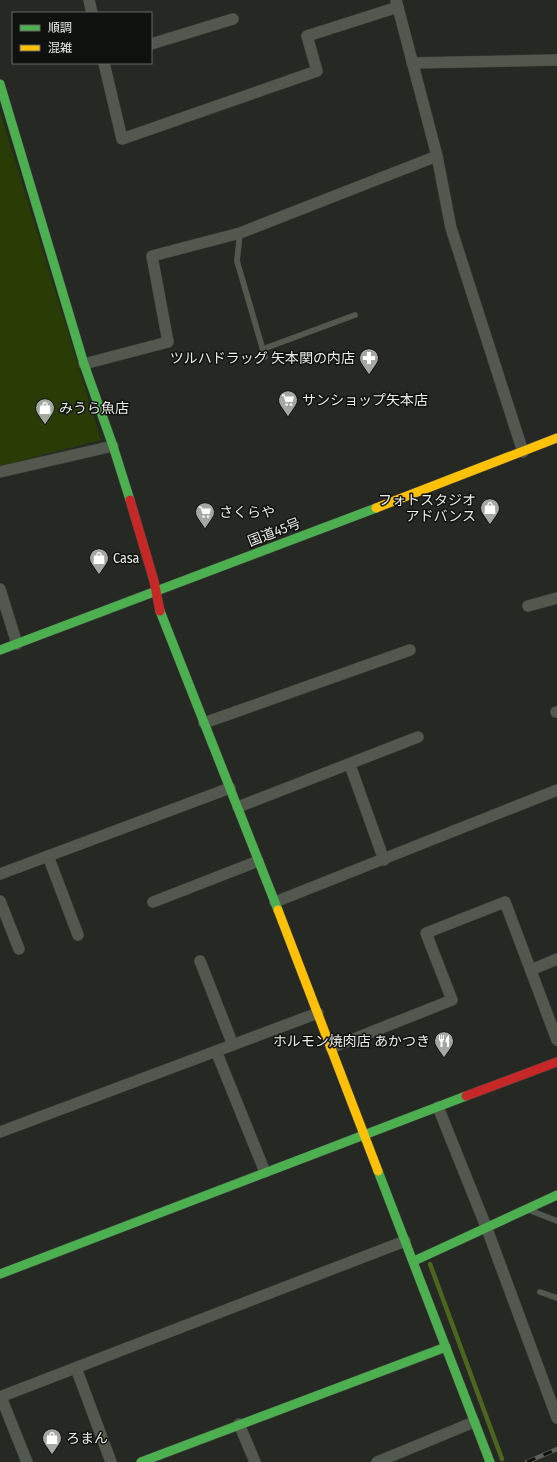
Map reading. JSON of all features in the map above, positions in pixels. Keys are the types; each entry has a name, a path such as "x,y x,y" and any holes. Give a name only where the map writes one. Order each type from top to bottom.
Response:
{"main road":[{"path":"0,84 84,364 113,446 154,581 158,605 275,902 490,1462"},
{"name":"国道45号","path":"0,650 156,592 557,438"},
{"path":"0,1274 364,1134 557,1062"},
{"path":"414,1261 487,1229 557,1195"},
{"path":"141,1462 446,1347"}],"street":[{"path":"89,0 92,12"},
{"path":"104,64 122,139 317,71 307,36 397,3 437,156 451,228 523,452"},
{"path":"152,44 233,19"},
{"path":"412,63 557,60"},
{"path":"84,364 168,342 152,256 240,233 437,156"},
{"path":"0,472 113,446"},
{"path":"0,589 17,644"},
{"path":"528,606 557,598"},
{"path":"204,723 410,650"},
{"path":"238,807 350,765 418,737"},
{"path":"350,765 384,860"},
{"path":"0,874 230,788"},
{"path":"275,902 557,790"},
{"path":"48,856 78,935"},
{"path":"152,902 258,861"},
{"path":"0,901 19,949"},
{"path":"331,1048 452,1000 426,933 505,902 532,970 557,1040"},
{"path":"532,970 557,959"},
{"path":"200,961 233,1045"},
{"path":"0,1132 318,1013"},
{"path":"216,1051 265,1172"},
{"path":"438,1107 487,1229 557,1418"},
{"path":"27,1462 1,1397 405,1241"},
{"path":"76,1368 111,1462"},
{"path":"377,1462 474,1422"},
{"path":"239,1424 255,1462"}],"lane":[{"path":"240,233 237,261 265,357"},
{"path":"263,349 355,315"},
{"path":"526,1209 557,1221"},
{"path":"540,1292 557,1298"}],"green space":[{"path":"0,111 101,440 0,466"}],"waterway":[{"path":"430,1264 502,1459"}],"railway":[{"path":"527,1462 557,1449"}],"traffic: fast":[{"path":"0,84 84,364 130,500"},
{"path":"0,650 376,508"},
{"path":"160,611 278,910"},
{"path":"0,1274 466,1096"},
{"path":"378,1171 490,1462"},
{"path":"414,1261 557,1195"},
{"path":"141,1462 446,1347"}],"traffic: slow":[{"path":"376,508 557,438"},
{"path":"278,910 378,1171"}],"traffic: jam":[{"path":"130,500 154,581 160,611"},
{"path":"466,1096 557,1062"}],"place":[{"name":"ツルハドラッグ 矢本関の内店","path":"369,375"},
{"name":"サンショップ矢本店","path":"288,417"},
{"name":"みうら魚店","path":"45,425"},
{"name":"フォトスタジオ アドバンス","path":"490,525"},
{"name":"さくらや","path":"205,529"},
{"name":"Casa","path":"99,575"},
{"name":"ホルモン焼肉店 あかつき","path":"444,1058"},
{"name":"ろまん","path":"52,1455"}]}
